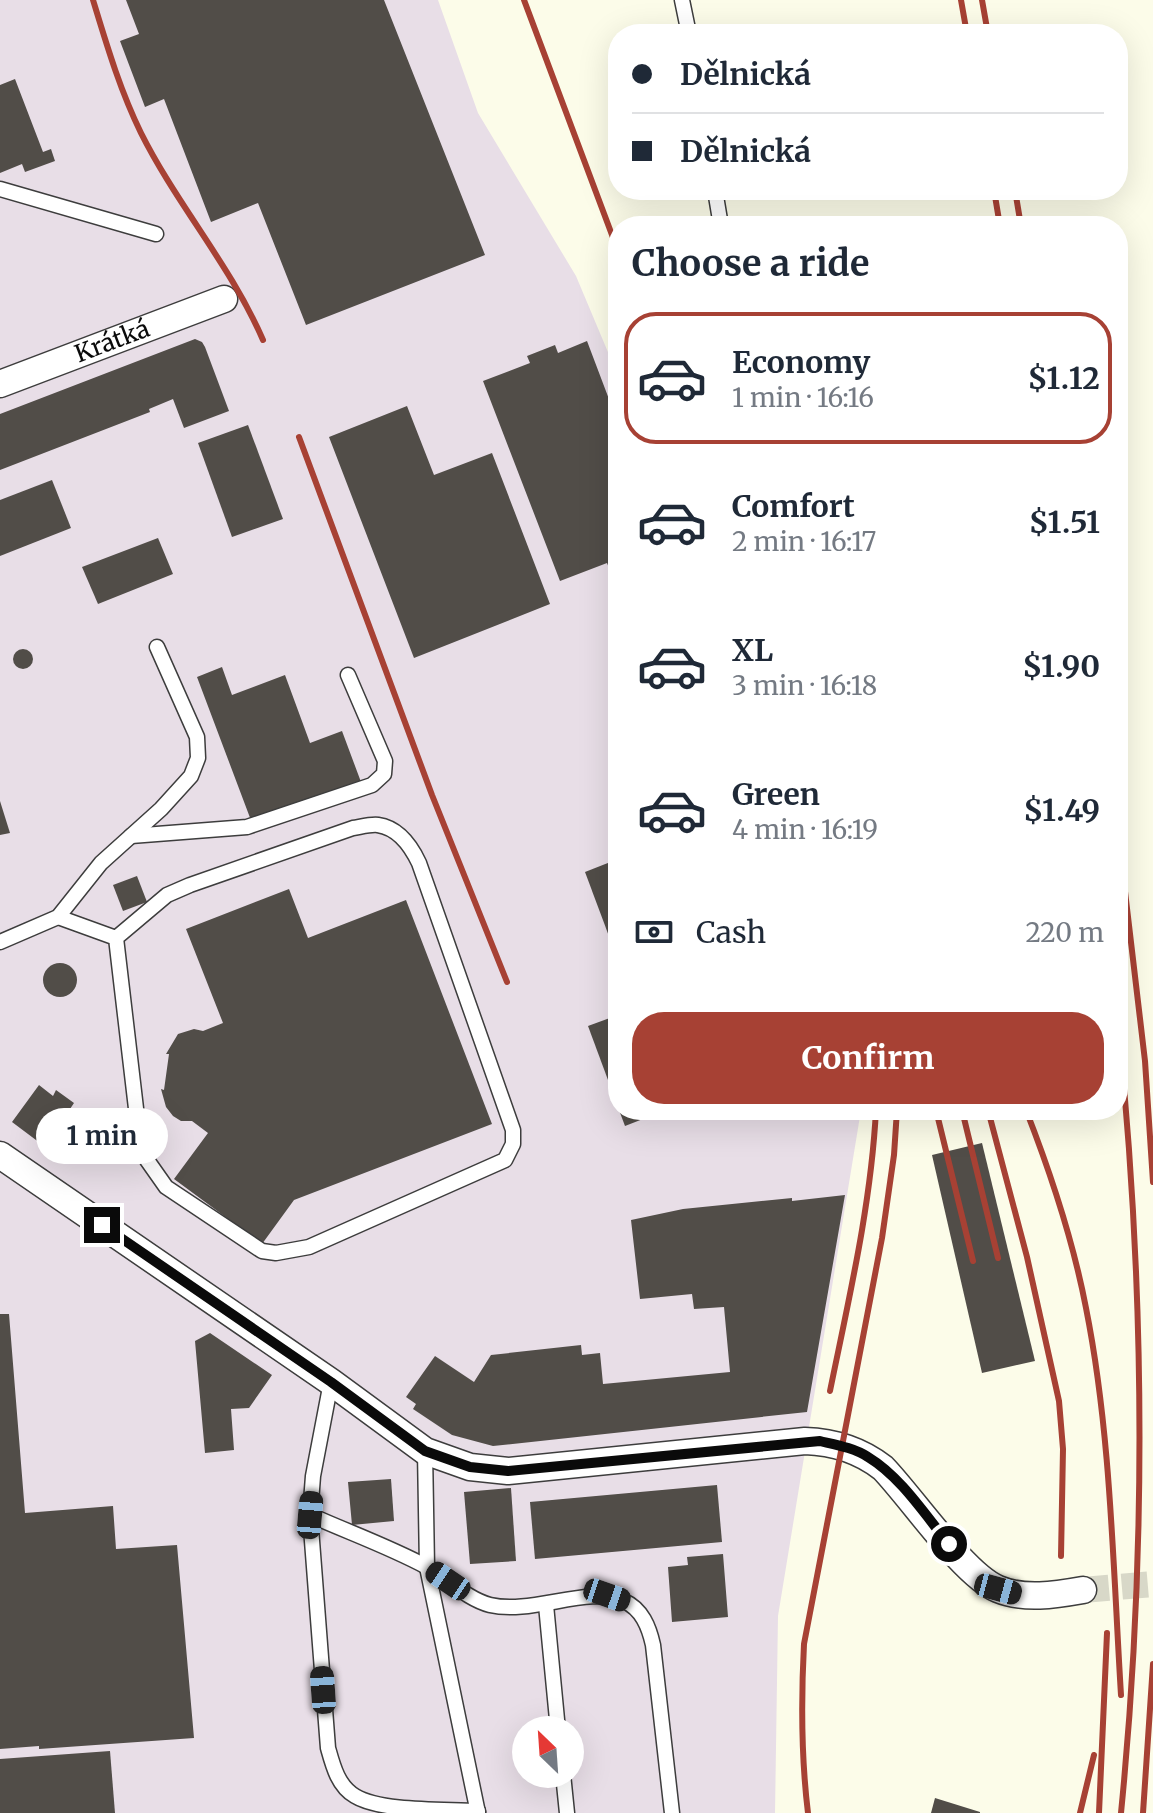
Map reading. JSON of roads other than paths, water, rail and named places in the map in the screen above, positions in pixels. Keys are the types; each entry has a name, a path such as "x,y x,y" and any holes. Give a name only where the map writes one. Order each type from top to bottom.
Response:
{"street":[{"name":"Krátká","path":"0,384 224,299"},
{"path":"0,1155 331,1382 425,1451 470,1467 508,1471 820,1441 856,1450 883,1468 965,1563 998,1589 1020,1595 1048,1596 1083,1590"}],"lane":[{"path":"682,0 687,24"},
{"path":"0,189 156,234"},
{"path":"0,942 58,917 101,863 161,809 191,776 198,758 197,737 157,647"},
{"path":"131,837 247,827 372,785 384,774 385,761 348,675"},
{"path":"378,825 396,832 410,844 419,863 513,1130 513,1144 505,1160 309,1247 276,1253 262,1251 166,1187 147,1160 139,1134 116,938 167,895 190,885 353,828 378,825"},
{"path":"58,917 116,938"},
{"path":"331,1382 313,1476 310,1515 328,1748 335,1773 354,1796 378,1805 478,1812 427,1567 425,1451"},
{"path":"310,1515 427,1567 490,1605 546,1605 607,1595 626,1602 640,1614 649,1628 653,1645 672,1813"},
{"path":"546,1605 557,1716"},
{"path":"564,1788 567,1813"}],"tunnel":[{"path":"1083,1590 1153,1584"}],"railway":[{"path":"93,0 133,117 155,160 236,287 263,340"},
{"path":"524,0 608,224"},
{"path":"961,0 965,24"},
{"path":"982,0 986,24"},
{"path":"996,200 998,216"},
{"path":"1017,200 1019,216"},
{"path":"299,437 432,795 507,982"},
{"path":"1128,917 1145,1061 1153,1182"},
{"path":"830,1391 864,1216 875,1120"},
{"path":"808,1813 802,1728 804,1644 882,1238 896,1120"},
{"path":"938,1120 973,1261"},
{"path":"964,1120 998,1258"},
{"path":"991,1120 1027,1257 1059,1401 1063,1449 1061,1556"},
{"path":"1030,1120 1068,1232 1094,1355 1110,1500 1121,1695"},
{"path":"1121,1813 1139,1517 1138,1320 1127,1120"},
{"path":"1099,1813 1107,1633"},
{"path":"1143,1813 1153,1664"},
{"path":"1080,1813 1094,1755"}]}
